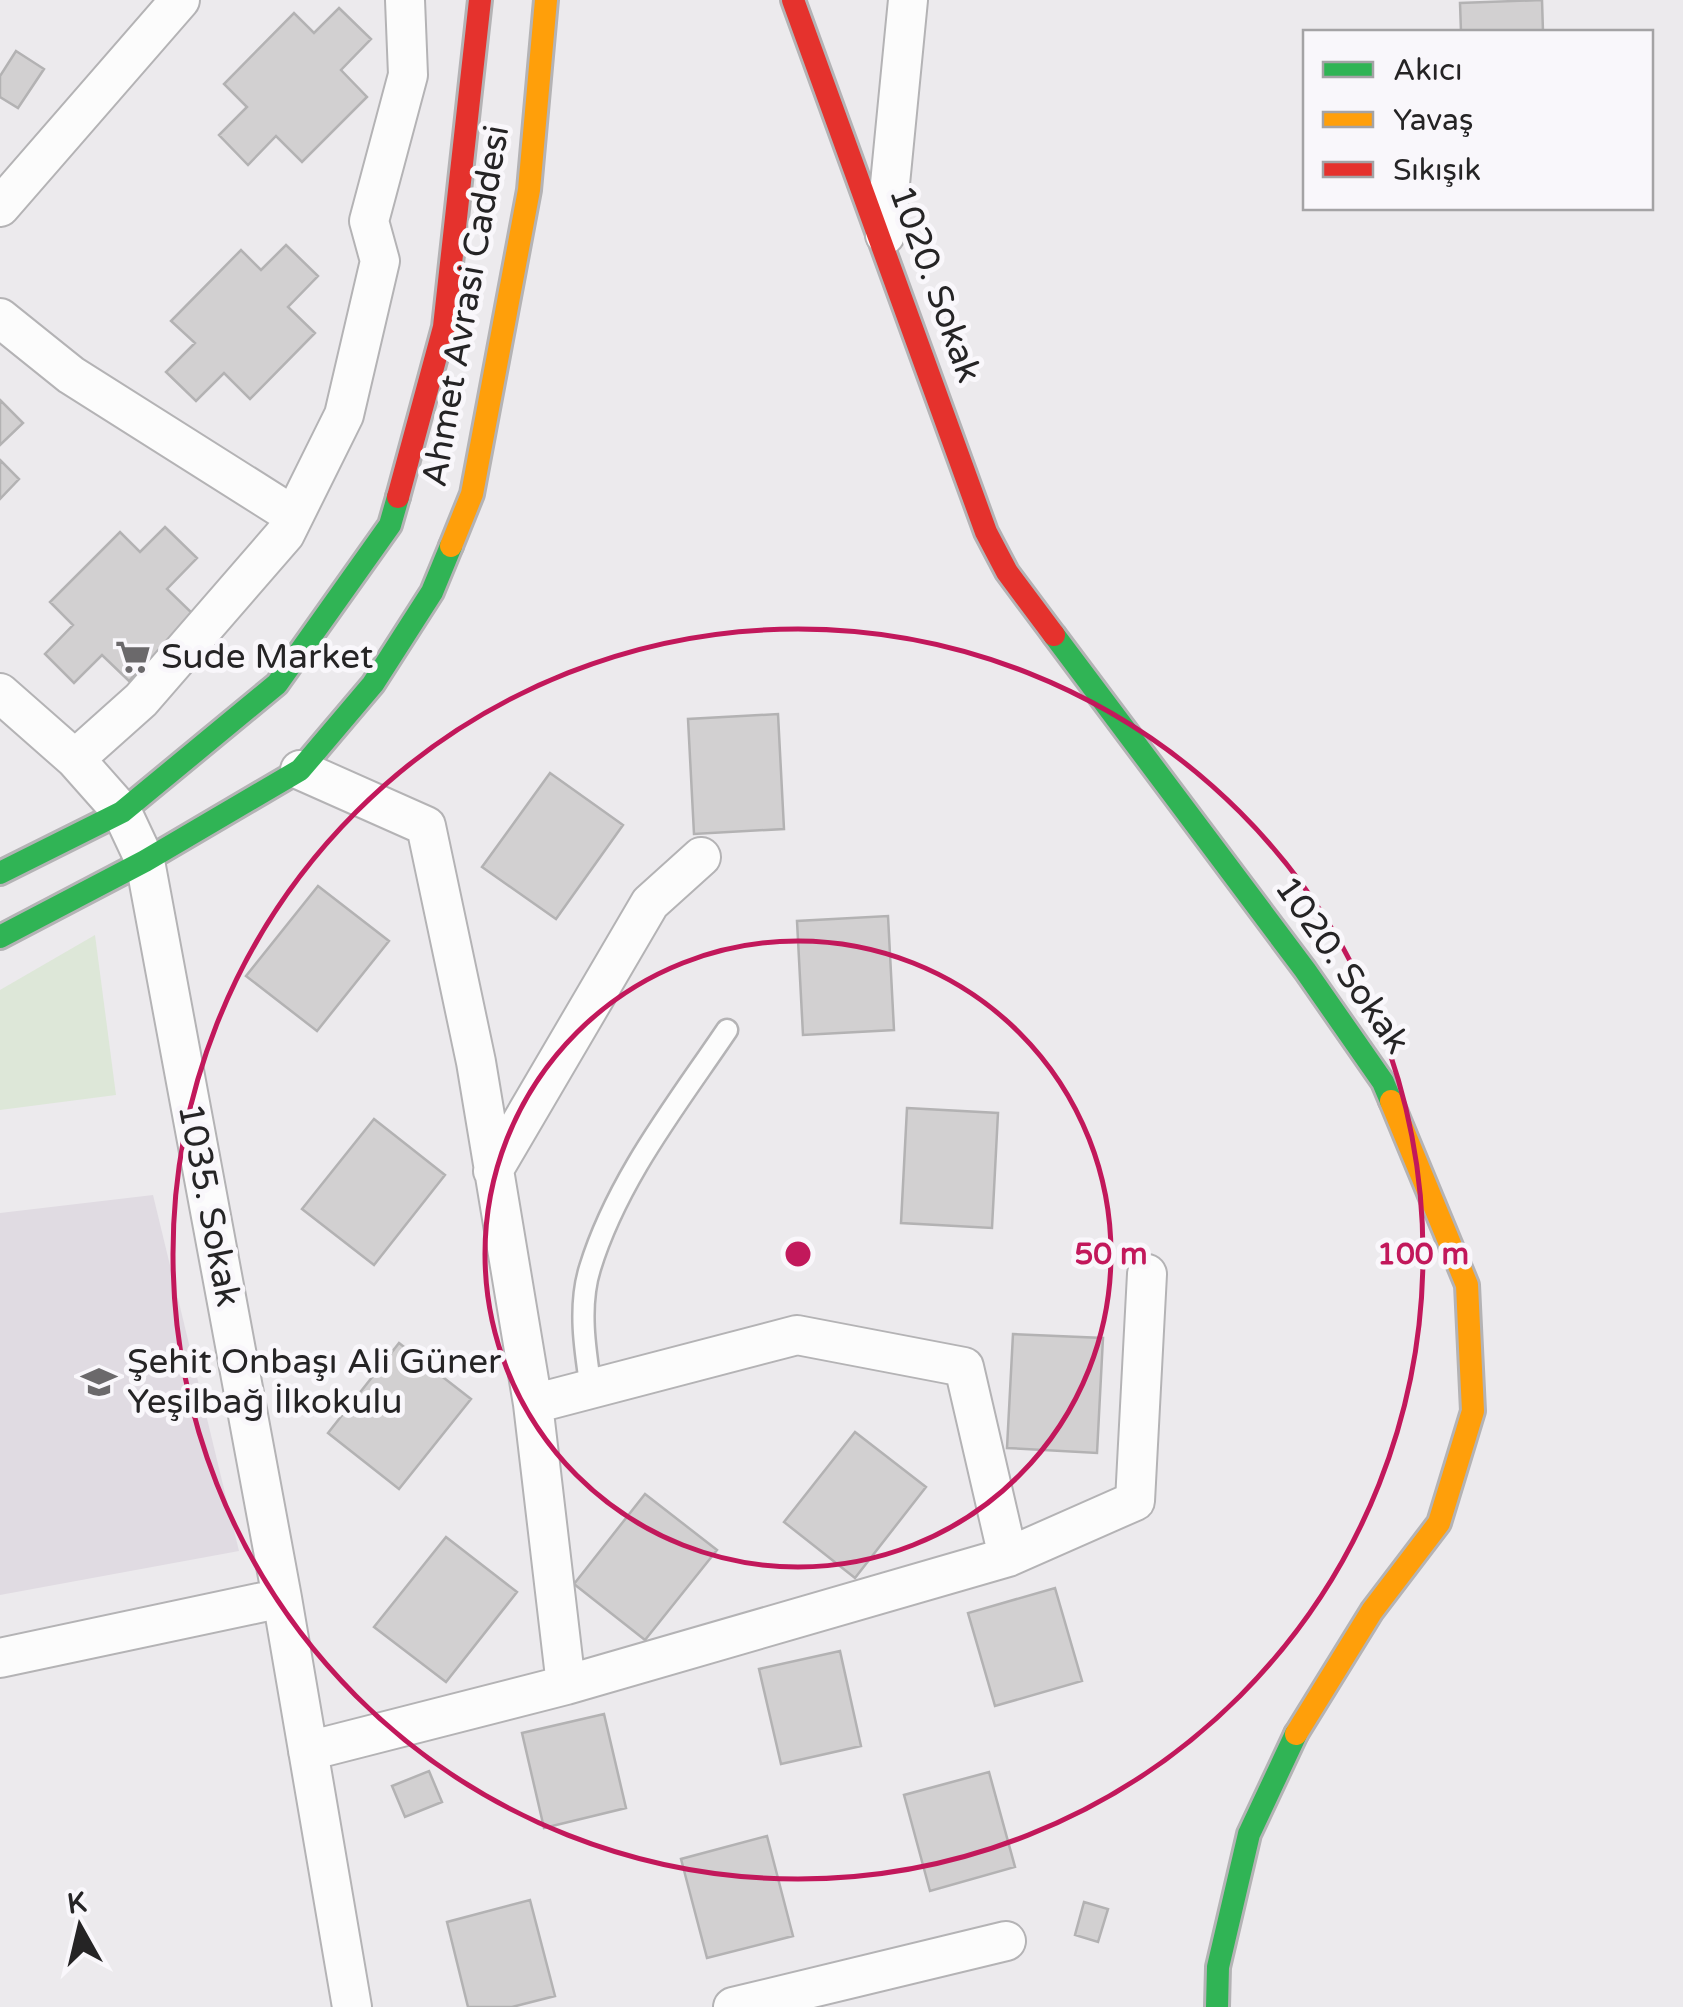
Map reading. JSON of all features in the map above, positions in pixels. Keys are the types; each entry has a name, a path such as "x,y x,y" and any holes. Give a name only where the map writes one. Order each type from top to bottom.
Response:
{"street":[{"path":"0,207 180,0"},
{"path":"74,759 140,700 285,534 344,415 380,261 369,220 408,75 405,0"},
{"name":"Ahmet Avrasi Caddesi","path":"0,873 122,812 276,684 390,525 444,327 480,0"},
{"name":"Ahmet Avrasi Caddesi","path":"0,937 145,861 300,770 374,684 422,608 472,494 529,190 546,0"},
{"name":"1020. Sokak","path":"793,0 986,532 1007,572 1293,954 1382,1082 1467,1285 1473,1410 1439,1523 1372,1610 1304,1717 1249,1834 1218,1967 1218,2007"},
{"path":"884,248 908,0"},
{"path":"0,318 71,375 294,516"},
{"name":"1035. Sokak","path":"0,693 74,759 122,812 145,861 282,1598 352,2007"},
{"path":"300,770 426,826 476,1062 533,1404 566,1685"},
{"path":"493,1171 650,904 701,857"},
{"path":"308,1751 566,1685 1008,1557 1135,1502 1147,1274"},
{"path":"533,1404 797,1335 964,1367 1008,1557"},
{"path":"0,1658 282,1598"},
{"path":"733,2007 1006,1942"}],"lane":[{"path":"591,1389 583,1339 589,1269 638,1162 727,1030"}],"shaded area":[{"name":"Şehit Onbaşı Ali Güner Yeşilbağ İlkokulu","path":"153,1195 239,1551 0,1595 0,1213"}],"green space":[{"path":"95,935 116,1095 0,1110 0,990"}],"building":[{"path":"1542,0 1543,30 1461,30 1460,3"},
{"path":"339,8 371,39 341,70 367,97 302,162 276,136 248,165 219,135 247,107 224,84 294,13 314,33"},
{"path":"16,51 44,69 18,108 0,97 0,76"},
{"path":"286,245 318,276 288,307 315,333 250,399 224,373 196,401 166,372 195,343 171,321 241,250 261,270"},
{"path":"0,400 23,423 0,445"},
{"path":"0,460 19,479 0,499"},
{"path":"165,527 197,558 167,589 194,615 129,681 102,655 74,683 45,654 73,625 50,602 120,532 140,552"},
{"path":"778,714 784,829 694,834 688,719"},
{"path":"550,773 623,825 556,919 482,867"},
{"path":"318,886 389,941 317,1031 246,976"},
{"path":"888,916 894,1030 803,1035 797,921"},
{"path":"907,1108 998,1113 992,1228 901,1223"},
{"path":"374,1119 445,1175 374,1265 302,1209"},
{"path":"1013,1334 1103,1338 1097,1453 1007,1448"},
{"path":"399,1343 471,1399 399,1489 328,1433"},
{"path":"855,1432 926,1487 855,1578 784,1522"},
{"path":"645,1494 717,1550 645,1640 574,1584"},
{"path":"446,1537 517,1592 446,1682 374,1627"},
{"path":"1055,1588 1082,1681 995,1706 968,1613"},
{"path":"840,1651 861,1746 781,1764 759,1669"},
{"path":"604,1714 626,1808 544,1828 522,1733"},
{"path":"429,1771 442,1802 405,1817 392,1786"},
{"path":"989,1772 1015,1867 930,1891 904,1795"},
{"path":"767,1836 793,1936 707,1958 681,1859"},
{"path":"530,1900 555,1996 512,2007 468,2007 447,1922"},
{"path":"1084,1902 1108,1909 1098,1942 1075,1935"}],"traffic: fast":[{"path":"0,873 122,812 277,684 390,525 398,497"},
{"path":"0,937 145,861 300,770 373,684 432,592 451,546"},
{"path":"1054,635 1305,970 1383,1082 1391,1101"},
{"path":"1217,2007 1218,1967 1249,1834 1296,1734"}],"traffic: slow":[{"path":"451,546 472,494 529,190 546,0"},
{"path":"1296,1734 1372,1611 1439,1523 1473,1411 1467,1285 1391,1101"}],"traffic: jam":[{"path":"398,497 444,327 480,0"},
{"path":"793,0 986,532 1007,572 1054,635"}],"place":[{"name":"Sude Market","path":"133,657"},
{"name":"Şehit Onbaşı Ali Güner Yeşilbağ İlkokulu","path":"99,1382"}]}
